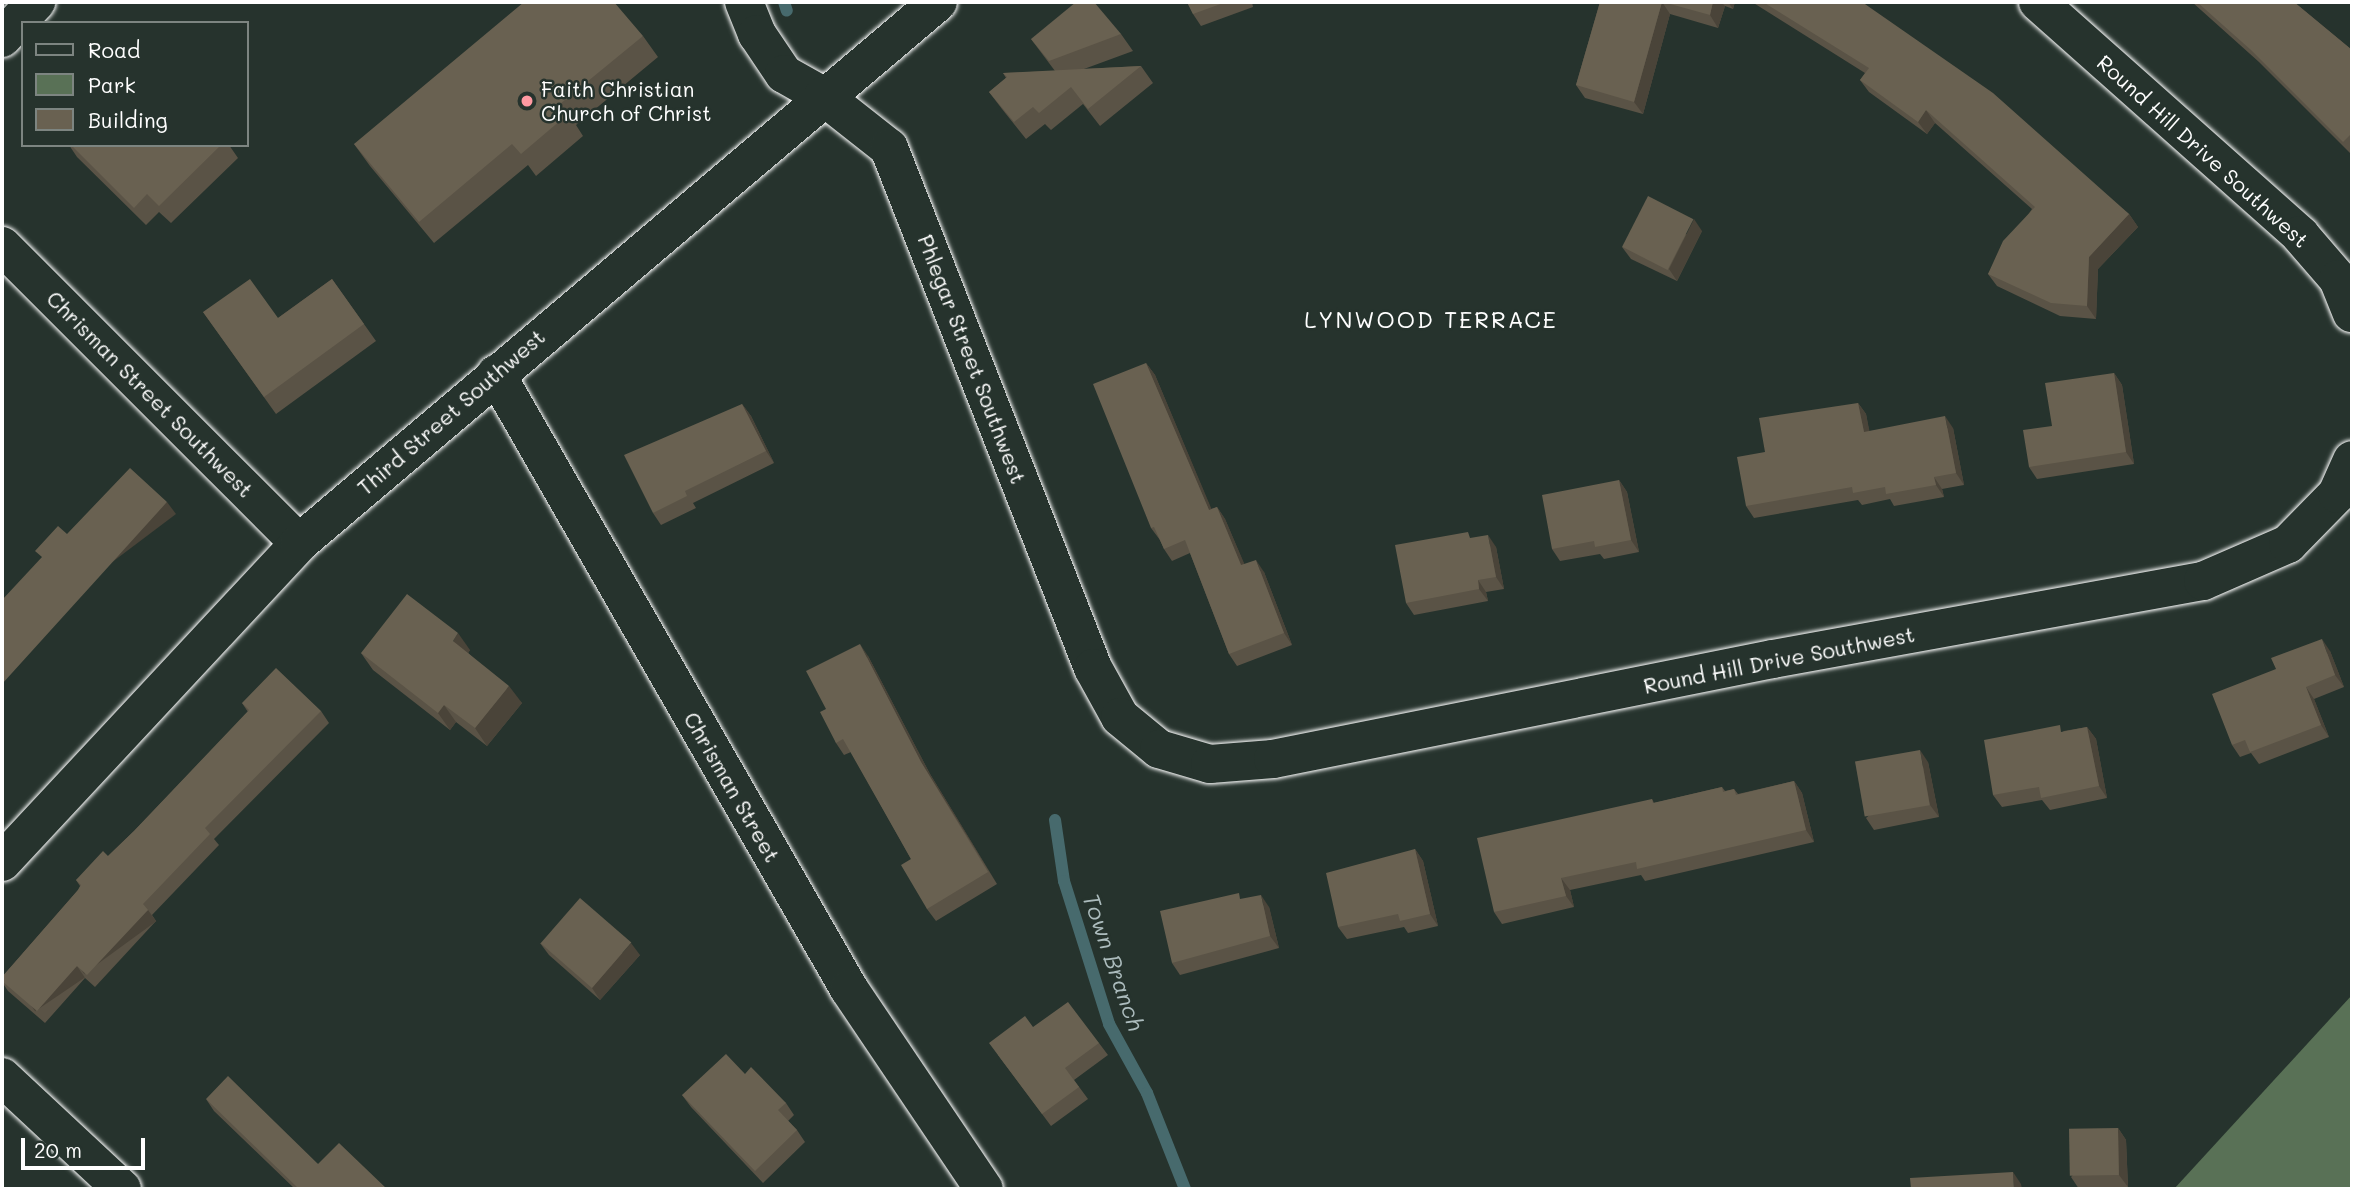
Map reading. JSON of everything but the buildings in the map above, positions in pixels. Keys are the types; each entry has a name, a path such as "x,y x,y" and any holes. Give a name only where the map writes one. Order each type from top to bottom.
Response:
{"street":[{"path":"2,38 36,2"},
{"name":"Phlegar Street Southwest","path":"744,2 757,34 785,74 822,96 889,148 1093,668 1120,717 1160,749"},
{"name":"Third Street Southwest","path":"2,862 299,543 822,96 938,2"},
{"name":"Round Hill Drive Southwest","path":"2038,2 2300,235 2338,279 2352,313"},
{"name":"Chrisman Street Southwest","path":"2,246 299,543"},
{"name":"Chrisman Street","path":"496,374 849,989 984,1189"},
{"name":"Round Hill Drive Southwest","path":"1160,749 1210,764 1273,759 1773,659 2203,581 2288,544 2337,494 2352,460"},
{"path":"2,1077 122,1189"}],"green space":[{"path":"2352,995 2352,1189 2174,1189"}],"waterway":[{"name":"Town Branch","path":"784,2 787,11"},
{"name":"Town Branch","path":"1055,820 1064,881 1109,1024 1147,1093 1185,1189"}],"place":[{"name":"Faith Christian Church of Christ","path":"527,101"}],"district":[{"name":"LYNWOOD TERRACE","path":"1431,319"}]}
